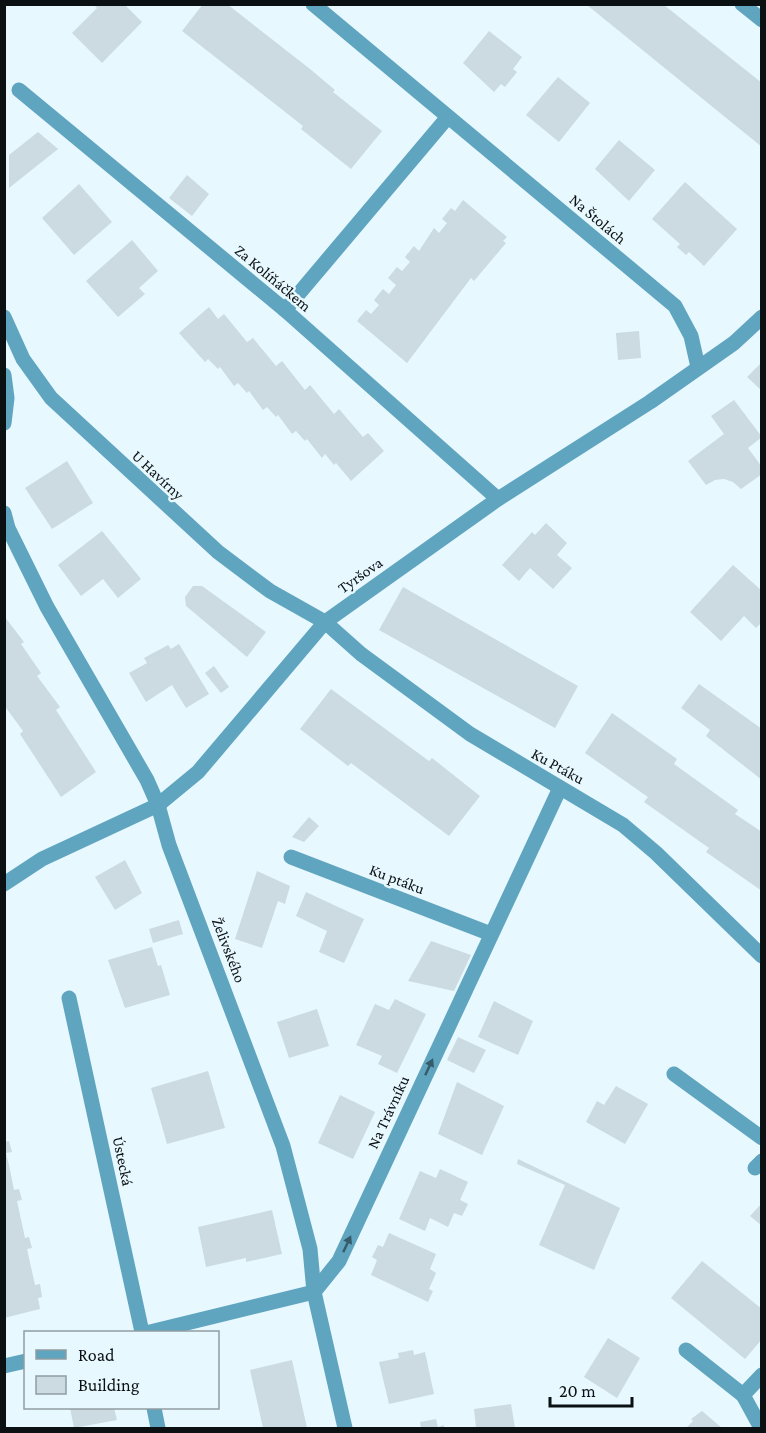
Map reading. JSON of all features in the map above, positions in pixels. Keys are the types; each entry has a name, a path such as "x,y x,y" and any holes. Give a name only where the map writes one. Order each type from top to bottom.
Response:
{"street":[{"name":"Na Štolách","path":"314,4 447,118 675,306 691,336 699,367"},
{"path":"742,4 762,20"},
{"name":"Za Kolíňáčkem","path":"19,90 285,310 498,499"},
{"path":"285,310 447,118"},
{"name":"U Havírny","path":"4,317 23,358 51,398 218,552 270,591 325,622"},
{"name":"Tyršova","path":"4,884 42,860 158,806 198,772 325,622 498,499 650,402 734,343 762,317"},
{"path":"4,375 7,398 4,423"},
{"name":"Želivského","path":"4,513 8,528 47,607 147,780 158,806 169,845 283,1146 310,1249 314,1292 345,1428"},
{"name":"Ku Ptáku","path":"325,622 422,702 507,758 623,825 648,846 762,956"},
{"name":"Na Trávníku","path":"314,1292 339,1261 560,788"},
{"name":"Ku ptáku","path":"291,857 491,934"},
{"name":"Ústecká","path":"69,998 142,1331"},
{"path":"674,1074 762,1138"},
{"path":"154,1331 314,1292"},
{"path":"686,1350 743,1395 761,1428"},
{"path":"4,1365 24,1361"},
{"path":"743,1395 762,1375"},
{"path":"154,1409 159,1428"}],"building":[{"path":"93,4 124,4 142,22 102,63 72,33 97,8"},
{"path":"203,4 227,4 310,69 335,90 333,92 382,131 351,169 301,129 303,126 182,31"},
{"path":"587,5 664,5 762,83 762,147"},
{"path":"489,31 522,57 513,69 517,72 505,87 501,84 494,92 463,63"},
{"path":"558,77 590,103 559,142 526,115"},
{"path":"38,132 58,149 9,188 9,155"},
{"path":"619,140 655,170 629,201 595,169"},
{"path":"187,175 209,194 192,216 169,198"},
{"path":"685,182 737,229 704,266 689,252 686,255 677,247 680,244 652,219"},
{"path":"79,184 112,222 74,255 42,218"},
{"path":"463,200 507,237 503,241 506,243 474,281 471,278 407,363 357,321 366,310 371,314 379,305 374,300 383,289 389,294 396,285 388,278 397,267 402,271 410,262 405,257 414,246 419,251 434,228 439,233 447,223 442,219 451,208 455,211"},
{"path":"132,240 158,271 139,288 145,294 118,317 86,281"},
{"path":"209,307 218,319 224,314 247,342 253,338 276,366 282,361 305,390 310,385 334,414 339,409 363,437 368,433 384,451 351,481 325,454 322,458 307,439 305,441 296,431 292,434 278,415 276,417 267,407 263,410 249,391 247,393 238,383 234,386 220,367 218,369 208,359 205,362 179,333"},
{"path":"639,331 641,358 618,360 616,333"},
{"path":"762,362 762,391 747,377"},
{"path":"734,400 762,437 748,448 762,467 762,474 741,489 733,482 724,479 715,480 706,485 688,461 724,434 711,416"},
{"path":"67,461 93,503 52,529 25,488"},
{"path":"546,523 567,543 557,555 572,568 553,589 530,568 519,581 502,565 532,532 535,535"},
{"path":"102,531 141,579 118,598 103,579 81,596 58,565"},
{"path":"733,565 762,591 762,622 756,628 744,616 721,641 690,612"},
{"path":"193,586 202,586 266,632 247,657 186,606 185,597"},
{"path":"403,587 578,686 555,728 379,630"},
{"path":"4,616 24,642 21,644 41,673 37,676 60,707 56,710 96,772 61,797 20,734 23,731 4,705"},
{"path":"179,644 209,694 186,708 172,685 146,702 129,673 147,663 144,658 168,645 171,649"},
{"path":"214,666 229,687 221,693 205,673"},
{"path":"699,684 762,729 762,780 706,736 710,730 681,708"},
{"path":"331,689 429,761 432,758 480,796 449,836 351,763 348,766 300,729"},
{"path":"612,713 677,759 674,764 738,810 735,814 762,832 762,891 706,852 709,848 644,802 648,797 585,753"},
{"path":"309,817 319,826 304,842 292,837"},
{"path":"125,860 142,893 115,910 95,877"},
{"path":"257,871 290,886 285,904 278,901 262,948 235,939"},
{"path":"306,892 364,919 344,963 319,952 327,931 296,916"},
{"path":"179,920 183,934 153,943 149,929"},
{"path":"431,941 471,955 454,991 408,981"},
{"path":"152,947 158,966 161,965 170,995 125,1008 108,960"},
{"path":"395,999 426,1014 397,1073 378,1064 382,1056 356,1045 375,1004 389,1010"},
{"path":"494,1001 533,1021 518,1055 478,1037"},
{"path":"317,1009 329,1046 289,1058 277,1022"},
{"path":"458,1037 486,1050 474,1073 447,1060"},
{"path":"208,1071 225,1128 167,1144 151,1088"},
{"path":"457,1082 504,1106 482,1155 438,1134"},
{"path":"616,1086 648,1104 625,1144 586,1122 597,1101 604,1105"},
{"path":"340,1095 375,1112 353,1159 318,1143"},
{"path":"9,1141 12,1152 6,1153 14,1190 19,1189 22,1200 17,1201 25,1238 29,1237 32,1248 27,1249 35,1285 40,1284 42,1297 38,1298 40,1309 4,1318 4,1142"},
{"path":"518,1159 620,1208 594,1270 539,1245 565,1185 517,1164"},
{"path":"440,1169 468,1182 460,1200 468,1204 462,1216 454,1213 448,1227 430,1218 425,1231 399,1219 420,1171 436,1178"},
{"path":"762,1203 762,1226 750,1216"},
{"path":"272,1210 282,1254 246,1262 246,1258 206,1267 198,1227"},
{"path":"389,1233 436,1254 430,1269 436,1273 429,1289 433,1291 428,1302 371,1275 377,1260 372,1257 378,1245 383,1247"},
{"path":"702,1261 762,1309 762,1339 745,1359 671,1298"},
{"path":"608,1338 640,1358 617,1398 584,1377"},
{"path":"413,1350 414,1355 425,1352 434,1394 389,1404 379,1362 399,1358 398,1353"},
{"path":"292,1360 307,1428 263,1428 250,1370"},
{"path":"511,1404 515,1428 476,1428 474,1409"},
{"path":"70,1409 114,1409 117,1420 74,1428"},
{"path":"702,1411 722,1428 686,1428 693,1421 691,1419"},
{"path":"436,1419 438,1427 444,1425 444,1428 421,1428 420,1422"}]}
